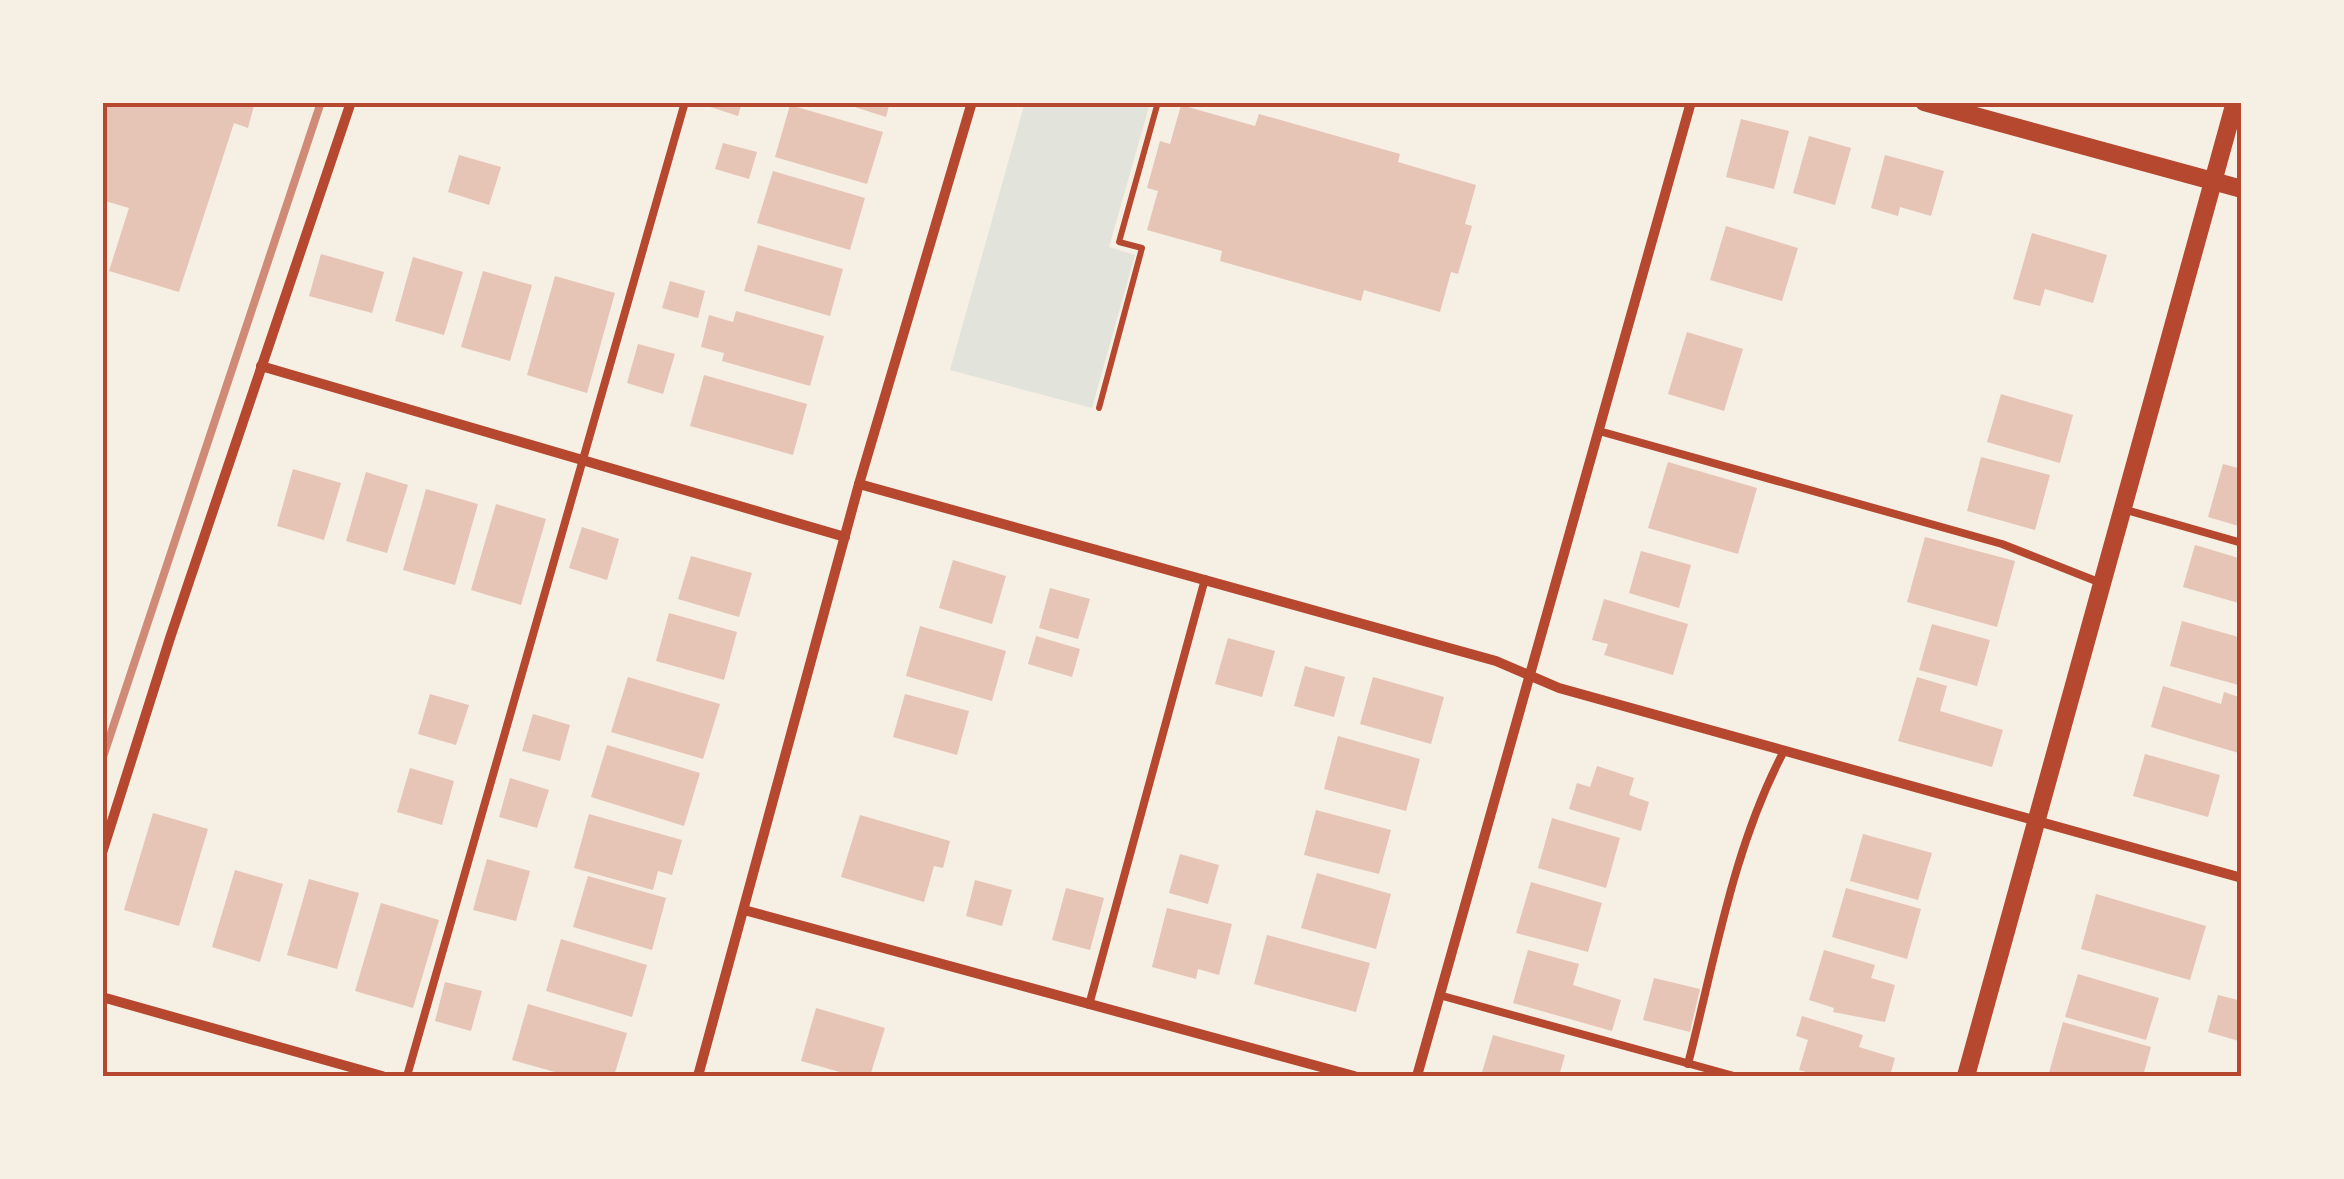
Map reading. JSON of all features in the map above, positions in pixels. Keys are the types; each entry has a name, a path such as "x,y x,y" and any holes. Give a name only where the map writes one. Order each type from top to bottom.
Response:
{"street":[{"path":"102,853 352,102"},
{"path":"698,1076 858,484 972,102"},
{"path":"1418,1076 1691,102"},
{"path":"1966,1076 2235,102"},
{"path":"1933,104 2242,189"},
{"path":"261,366 844,537"},
{"path":"858,484 1496,661 1529,678 2242,878"},
{"path":"744,910 1354,1076"},
{"path":"102,996 382,1076"}],"lane":[{"path":"407,1076 685,102"},
{"path":"1599,431 2002,544 2101,583"},
{"path":"2122,509 2242,543"},
{"path":"1089,1005 1205,580"},
{"path":"1688,1064 1736,872 1765,787 1784,751"},
{"path":"1439,995 1734,1076"}],"path":[{"path":"1099,408 1142,248 1119,242 1158,102"}],"shaded area":[{"path":"1025,102 1150,103 1109,247 1135,255 1092,408 950,370"}],"building":[{"path":"102,102 255,102 248,128 234,123 179,292 109,271 129,208 102,200"},
{"path":"695,102 742,102 738,116"},
{"path":"839,102 890,102 886,117"},
{"path":"790,105 883,132 867,184 775,157"},
{"path":"1181,105 1255,126 1259,114 1400,154 1398,162 1476,185 1465,224 1472,226 1458,274 1451,272 1440,312 1364,290 1361,301 1220,261 1222,251 1147,230 1158,191 1147,188 1160,141 1170,144"},
{"path":"1741,119 1789,131 1774,189 1726,177"},
{"path":"1809,136 1851,148 1835,205 1793,193"},
{"path":"723,143 757,152 749,179 715,169"},
{"path":"459,155 501,167 489,205 448,192"},
{"path":"1885,155 1944,171 1931,216 1900,207 1898,216 1871,208"},
{"path":"773,171 865,198 850,250 757,223"},
{"path":"1726,226 1798,248 1782,301 1710,280"},
{"path":"2032,233 2107,255 2093,303 2045,289 2040,306 2013,299"},
{"path":"758,245 843,269 830,316 744,291"},
{"path":"321,254 384,272 372,313 309,296"},
{"path":"413,257 463,272 444,335 395,321"},
{"path":"483,271 532,285 510,361 461,347"},
{"path":"555,276 615,293 587,393 527,375"},
{"path":"670,281 705,291 698,318 662,308"},
{"path":"736,311 824,336 810,386 722,361 724,353 701,347 709,315 733,322"},
{"path":"1687,332 1743,349 1724,411 1668,394"},
{"path":"638,344 675,354 663,394 627,383"},
{"path":"704,375 807,404 793,455 690,426"},
{"path":"2001,394 2073,415 2060,463 1987,442"},
{"path":"1981,457 2050,475 2035,530 1967,511"},
{"path":"1668,462 1757,488 1738,554 1648,528"},
{"path":"2223,464 2242,469 2242,527 2208,517"},
{"path":"293,469 341,483 324,540 277,526"},
{"path":"366,472 408,485 387,553 346,541"},
{"path":"426,489 478,504 455,585 403,570"},
{"path":"496,504 546,519 521,605 471,590"},
{"path":"582,527 619,539 607,580 569,568"},
{"path":"1925,537 2015,561 1997,627 1907,602"},
{"path":"2195,545 2242,559 2242,604 2183,587"},
{"path":"1641,551 1691,565 1679,608 1629,593"},
{"path":"691,556 752,573 739,617 678,599"},
{"path":"953,560 1006,576 992,624 939,608"},
{"path":"1050,588 1090,599 1078,639 1039,628"},
{"path":"1604,599 1688,624 1673,675 1604,655 1608,644 1592,640"},
{"path":"669,613 737,632 724,680 656,661"},
{"path":"2182,621 2242,638 2242,686 2170,666"},
{"path":"1932,624 1990,640 1977,686 1919,670"},
{"path":"920,626 1006,651 992,701 906,676"},
{"path":"1036,636 1080,649 1072,677 1028,664"},
{"path":"1228,638 1275,651 1262,697 1215,684"},
{"path":"1305,666 1345,677 1334,717 1294,706"},
{"path":"628,677 720,704 703,759 611,732"},
{"path":"1373,677 1444,697 1431,744 1360,724"},
{"path":"1917,677 1947,686 1940,711 2003,730 1992,767 1898,741"},
{"path":"2163,686 2221,704 2224,692 2242,698 2242,754 2151,727"},
{"path":"430,694 469,705 456,745 418,734"},
{"path":"905,694 969,711 957,755 893,737"},
{"path":"533,714 570,725 560,761 522,751"},
{"path":"1338,736 1420,759 1406,811 1324,789"},
{"path":"607,745 700,773 684,826 591,797"},
{"path":"2145,754 2220,775 2208,817 2133,796"},
{"path":"1597,766 1634,778 1629,795 1649,802 1641,831 1569,809 1577,783 1590,787"},
{"path":"410,768 454,781 442,825 397,812"},
{"path":"510,778 549,790 537,828 499,817"},
{"path":"1316,810 1391,830 1379,874 1304,855"},
{"path":"153,813 208,829 179,926 124,910"},
{"path":"589,814 682,840 672,875 658,871 653,890 574,868"},
{"path":"860,815 950,841 943,868 934,866 924,902 841,877"},
{"path":"1552,818 1620,838 1606,888 1538,868"},
{"path":"1863,834 1932,853 1918,900 1850,881"},
{"path":"1180,854 1219,865 1208,904 1169,893"},
{"path":"487,859 530,871 516,921 473,910"},
{"path":"235,870 283,884 260,962 212,947"},
{"path":"1317,873 1391,894 1376,949 1301,928"},
{"path":"588,876 666,898 652,950 573,927"},
{"path":"309,879 359,893 337,969 287,955"},
{"path":"975,880 1012,890 1002,926 966,916"},
{"path":"1531,882 1602,903 1588,952 1516,933"},
{"path":"1066,888 1104,898 1090,950 1052,940"},
{"path":"1846,888 1921,909 1907,959 1832,937"},
{"path":"2096,894 2206,926 2190,980 2081,949"},
{"path":"381,903 439,920 413,1008 355,991"},
{"path":"1167,908 1232,924 1219,975 1198,969 1196,979 1152,967"},
{"path":"1267,935 1370,963 1356,1012 1254,984"},
{"path":"561,939 647,965 632,1017 546,991"},
{"path":"1528,950 1579,964 1573,985 1621,1000 1612,1031 1513,1003"},
{"path":"1824,950 1875,965 1871,978 1895,985 1885,1022 1833,1012 1834,1008 1809,1000"},
{"path":"2078,974 2159,998 2146,1040 2065,1017"},
{"path":"1654,978 1700,989 1690,1032 1643,1020"},
{"path":"445,982 482,991 471,1031 435,1021"},
{"path":"2218,995 2242,1001 2242,1042 2208,1032"},
{"path":"528,1004 627,1033 614,1076 569,1076 512,1060"},
{"path":"816,1008 885,1028 870,1076 854,1076 801,1061"},
{"path":"1802,1016 1863,1035 1859,1047 1895,1058 1890,1076 1820,1076 1799,1070 1808,1040 1796,1036"},
{"path":"2063,1022 2151,1047 2143,1076 2049,1073"},
{"path":"1493,1035 1565,1055 1559,1076 1481,1076"}],"railway":[{"path":"102,760 321,102"}]}
